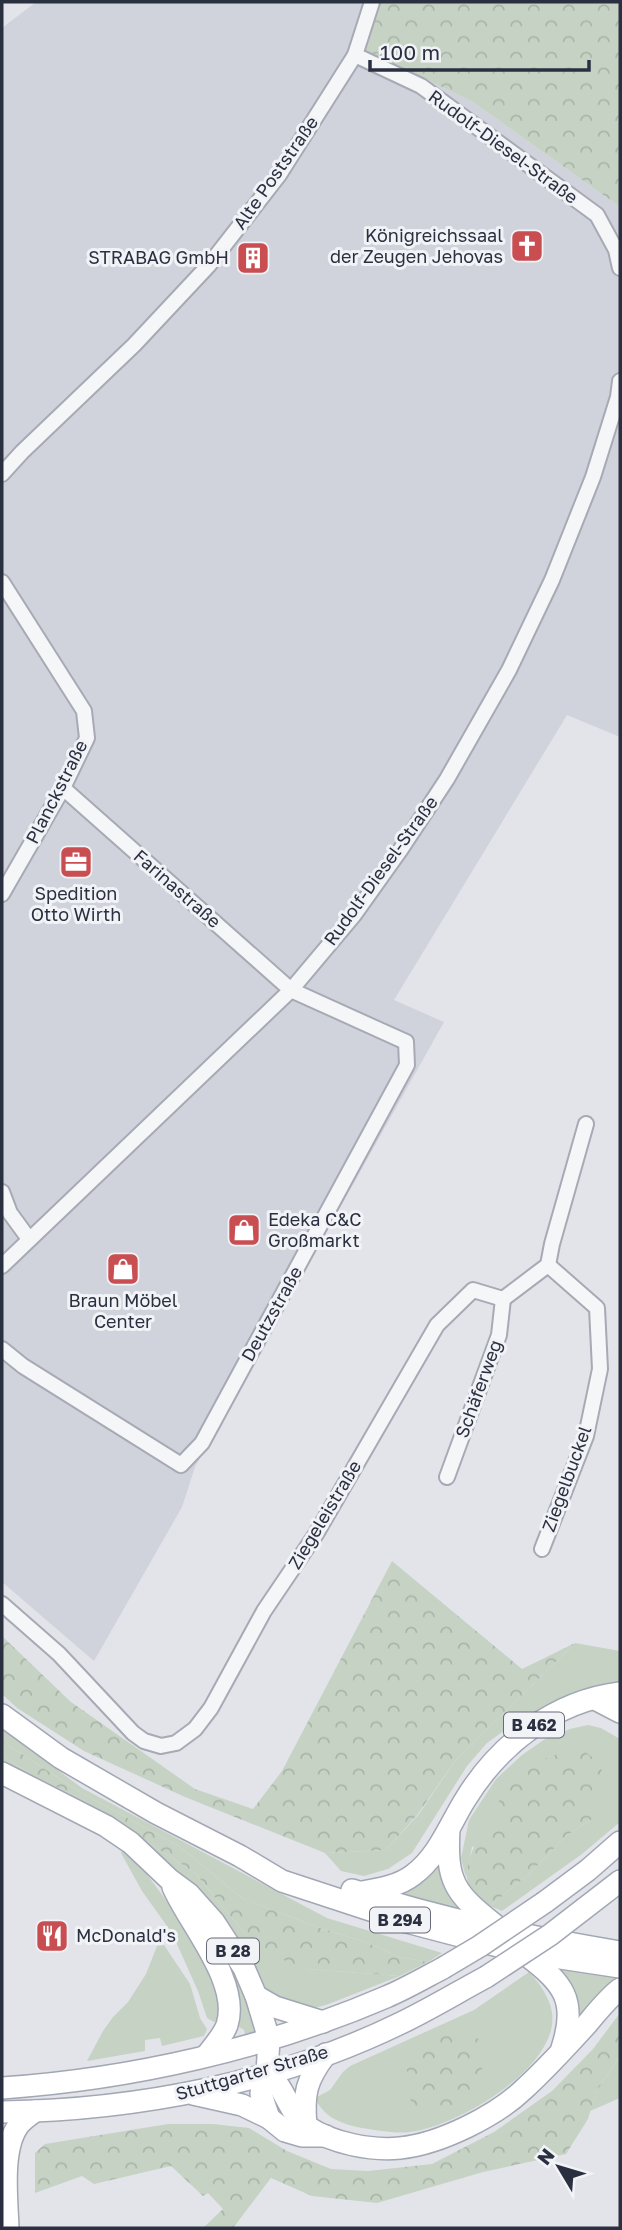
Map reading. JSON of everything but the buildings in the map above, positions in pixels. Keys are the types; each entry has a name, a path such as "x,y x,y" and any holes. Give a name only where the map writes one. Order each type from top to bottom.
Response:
{"main road":[{"name":"B 462","path":"500,1929 473,1908 457,1888 447,1861 449,1829 485,1770 509,1745 533,1726 565,1709 620,1693"},
{"path":"594,1699 620,1712"},
{"name":"B 294","path":"2,1715 61,1758 282,1881 407,1922 521,1952 620,1967"},
{"name":"B 28","path":"2,1773 106,1826 131,1843 189,1894 214,1922 244,1968 269,2039"},
{"path":"360,1893 388,1887 413,1875 429,1858 449,1829"},
{"name":"Stuttgarter Straße","path":"2,2088 122,2074 206,2056 323,2022 388,1996 480,1946 545,1902 620,1842"},
{"name":"B 294","path":"240,1856 360,1893 500,1929 620,1952"},
{"name":"B 28","path":"170,1880 181,1905 201,1934 230,2000 227,2027 206,2056"},
{"name":"Stuttgarter Straße","path":"2,2112 131,2103 187,2093 267,2073 326,2054 400,2023 486,1977 550,1935 620,1881"},
{"path":"521,1952 548,1972 562,1987 569,2012 568,2031 559,2054"},
{"path":"267,2073 276,2079 293,2113 306,2126 326,2136 372,2147 401,2148 438,2138 485,2118 522,2092 620,1989"},
{"path":"256,1996 275,2007 323,2022"},
{"path":"269,2039 267,2073 261,2094 269,2118"},
{"path":"306,2126 306,2087 312,2072 326,2054"},
{"path":"187,2093 242,2105 269,2118 285,2131 302,2136 326,2136"},
{"path":"8,2228 7,2174 11,2140 19,2124 34,2111"}],"street":[{"name":"Alte Poststraße","path":"2,474 134,345 209,265 279,175 355,55 372,2"},
{"name":"Rudolf-Diesel-Straße","path":"355,55 421,86 597,215 616,250 620,268"},
{"name":"Rudolf-Diesel-Straße","path":"2,1266 291,990 354,915 401,849 447,779 509,670 552,580 583,503 618,397 620,381"},
{"name":"Planckstraße","path":"2,582 84,711 87,738 63,788 2,894"},
{"name":"Farinastraße","path":"63,788 291,990"},
{"name":"Deutzstraße","path":"2,1349 23,1366 181,1465 202,1443 407,1065 406,1042 291,990"},
{"path":"503,1299 548,1265 586,1124"},
{"path":"2,1192 10,1213 29,1239"},
{"name":"Ziegelbuckel","path":"542,1549 586,1436 600,1369 597,1308 548,1265"},
{"name":"Ziegeleistraße","path":"2,1604 59,1654 133,1733 144,1741 160,1746 176,1743 195,1729 211,1708 264,1611 316,1534 437,1325 472,1290 503,1299"},
{"name":"Schäferweg","path":"447,1477 499,1335 503,1299"}],"shaded area":[{"path":"36,2 378,2 361,48 473,102 620,207 620,737 567,715 394,1000 444,1022 195,1467 182,1507 94,1661 2,1582 2,28"}],"green space":[{"path":"378,2 620,2 620,207 473,102 361,48"},
{"path":"392,1561 522,1669 575,1643 455,1761 418,1814 386,1850 325,1853 185,1797 84,1751 17,1708 2,1694 2,1636 71,1702 195,1789 253,1809 282,1771"},
{"path":"575,1643 620,1651 620,1686 561,1701 519,1720 487,1743 467,1766 412,1853 388,1869 364,1876 341,1871 325,1853 386,1850 419,1814 455,1761"},
{"path":"588,1725 601,1728 620,1739 620,1822 582,1854 502,1911 490,1906 530,1873 567,1835 591,1820 472,1847 466,1878 461,1858 469,1820 496,1779 522,1755 545,1739"},
{"path":"2,1729 82,1788 327,1918 442,1953 428,1962 400,1957 242,1898 179,1846 80,1792 2,1741"},
{"path":"2,1741 80,1792 179,1846 242,1898 400,1957 428,1962 400,1976 306,1969 274,1956 246,1935 195,1873 78,1797 31,1775 2,1755"},
{"path":"580,1748 592,1757 603,1772 602,1789 591,1820 567,1835 530,1873 490,1906 477,1898 469,1887 469,1862 473,1848 507,1786 521,1772 536,1763"},
{"path":"2,1755 31,1775 78,1797 195,1873 246,1935 307,1969 400,1976 326,2005 306,2010 272,2002 219,1919 2,1763"},
{"path":"123,1849 138,1862 176,1914 222,1991 220,2021 214,2022 207,2018 172,1933 142,1891 121,1853"},
{"path":"439,1863 463,1911 397,1895"},
{"path":"189,1902 228,1953 261,2030 246,2039 244,2030 236,2025"},
{"path":"164,1945 190,1984 200,2018 207,2029 204,2036 162,2046 160,2038 145,2040 145,2051 87,2061 103,2031 128,2002 146,1974 157,1946"},
{"path":"558,1968 618,1978 619,1981 578,2024 568,1983"},
{"path":"529,1972 549,2001 552,2013 550,2033 540,2054 501,2091 453,2119 410,2132 347,2124 334,2119 319,2105 315,2098 330,2090 350,2066 474,2010"},
{"path":"620,2013 620,2056 596,2092 588,2119 566,2154 483,2172 377,2203 312,2196 271,2178 233,2228 203,2228 223,2209 208,2193 203,2196 171,2166 94,2184 82,2176 35,2193 35,2153 45,2144 168,2124 213,2124 249,2128 287,2151 331,2169 368,2171 432,2164 494,2132 552,2091 593,2049"},
{"path":"450,2031 483,2040 481,2065 485,2082 475,2096 445,2108 426,2112 412,2108 404,2061 421,2040"},
{"path":"620,2056 620,2098 590,2111 596,2092"}],"place":[{"name":"Königreichssaal der Zeugen Jehovas","path":"527,246"},
{"name":"STRABAG GmbH","path":"253,258"},
{"name":"Spedition Otto Wirth","path":"76,862"},
{"name":"Edeka C&C Großmarkt","path":"244,1230"},
{"name":"Braun Möbel Center","path":"123,1269"},
{"name":"McDonald's","path":"52,1936"}]}
